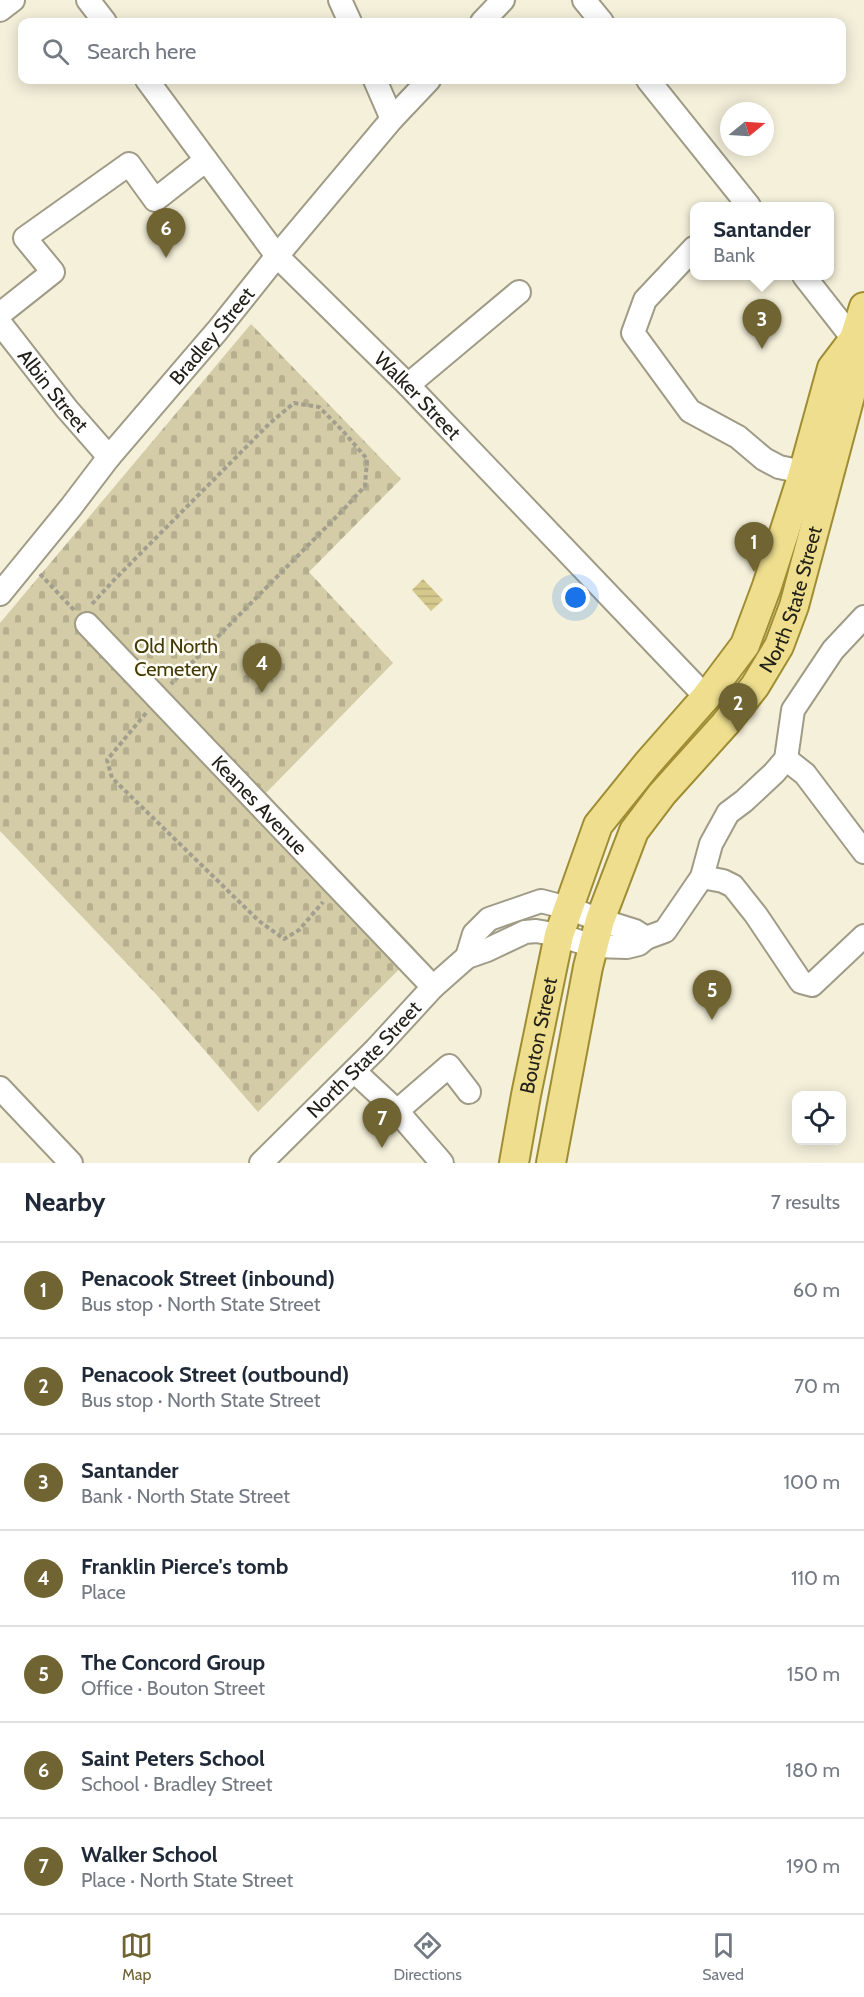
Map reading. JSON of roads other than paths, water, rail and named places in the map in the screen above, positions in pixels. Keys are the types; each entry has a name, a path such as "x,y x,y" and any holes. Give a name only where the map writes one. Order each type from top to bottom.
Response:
{"main road":[{"name":"North State Street","path":"597,933 634,831 662,794 725,724 755,686 779,646 794,606 850,396 864,307"},
{"name":"North State Street","path":"568,908 597,825 706,697 745,645 767,586 803,472 832,368 859,346"},
{"name":"Bouton Street","path":"514,1163 559,935 568,908"},
{"name":"Bouton Street","path":"551,1163 584,986 597,933"}],"street":[{"path":"0,10 13,0"},
{"path":"88,0 102,18"},
{"path":"340,0 348,18"},
{"path":"486,18 503,0"},
{"path":"584,0 599,18"},
{"name":"Walker Street","path":"150,84 277,256 408,385 706,697"},
{"path":"377,84 392,119"},
{"name":"Bradley Street","path":"0,594 109,457 217,331 392,119 425,84"},
{"path":"651,84 740,202"},
{"path":"0,314 53,273 25,238 129,164 155,200 206,160"},
{"path":"690,252 645,300 633,333 690,411 738,437 764,459 779,467 803,472"},
{"path":"807,280 859,346"},
{"path":"408,385 519,292"},
{"name":"Albin Street","path":"0,323 67,409 109,457"},
{"path":"597,933 635,931 646,938 665,932 702,877 711,844 728,813 744,801 786,759 794,710 832,650 864,617"},
{"name":"Keanes Avenue","path":"87,624 434,987"},
{"path":"786,759 805,774 864,852"},
{"path":"702,877 723,881 733,886 756,915 801,982 812,985 864,936"},
{"name":"North State Street","path":"467,957 474,934 489,919 541,901 568,908 597,933"},
{"name":"North State Street","path":"261,1163 354,1071 434,987 467,957 525,932 536,931 559,935 597,933"},
{"path":"397,1111 449,1066 469,1092"},
{"path":"354,1071 397,1111 442,1163"},
{"path":"0,1088 57,1158"}],"place":[{"name":"Saint Peters School","path":"166,258"},
{"name":"Santander","path":"762,349"},
{"name":"Penacook Street (inbound)","path":"754,572"},
{"name":"Franklin Pierce's tomb","path":"262,693"},
{"name":"Penacook Street (outbound)","path":"738,733"},
{"name":"The Concord Group","path":"712,1020"},
{"name":"Walker School","path":"382,1148"}],"park label":[{"name":"Old North Cemetery","path":"176,658"}]}
